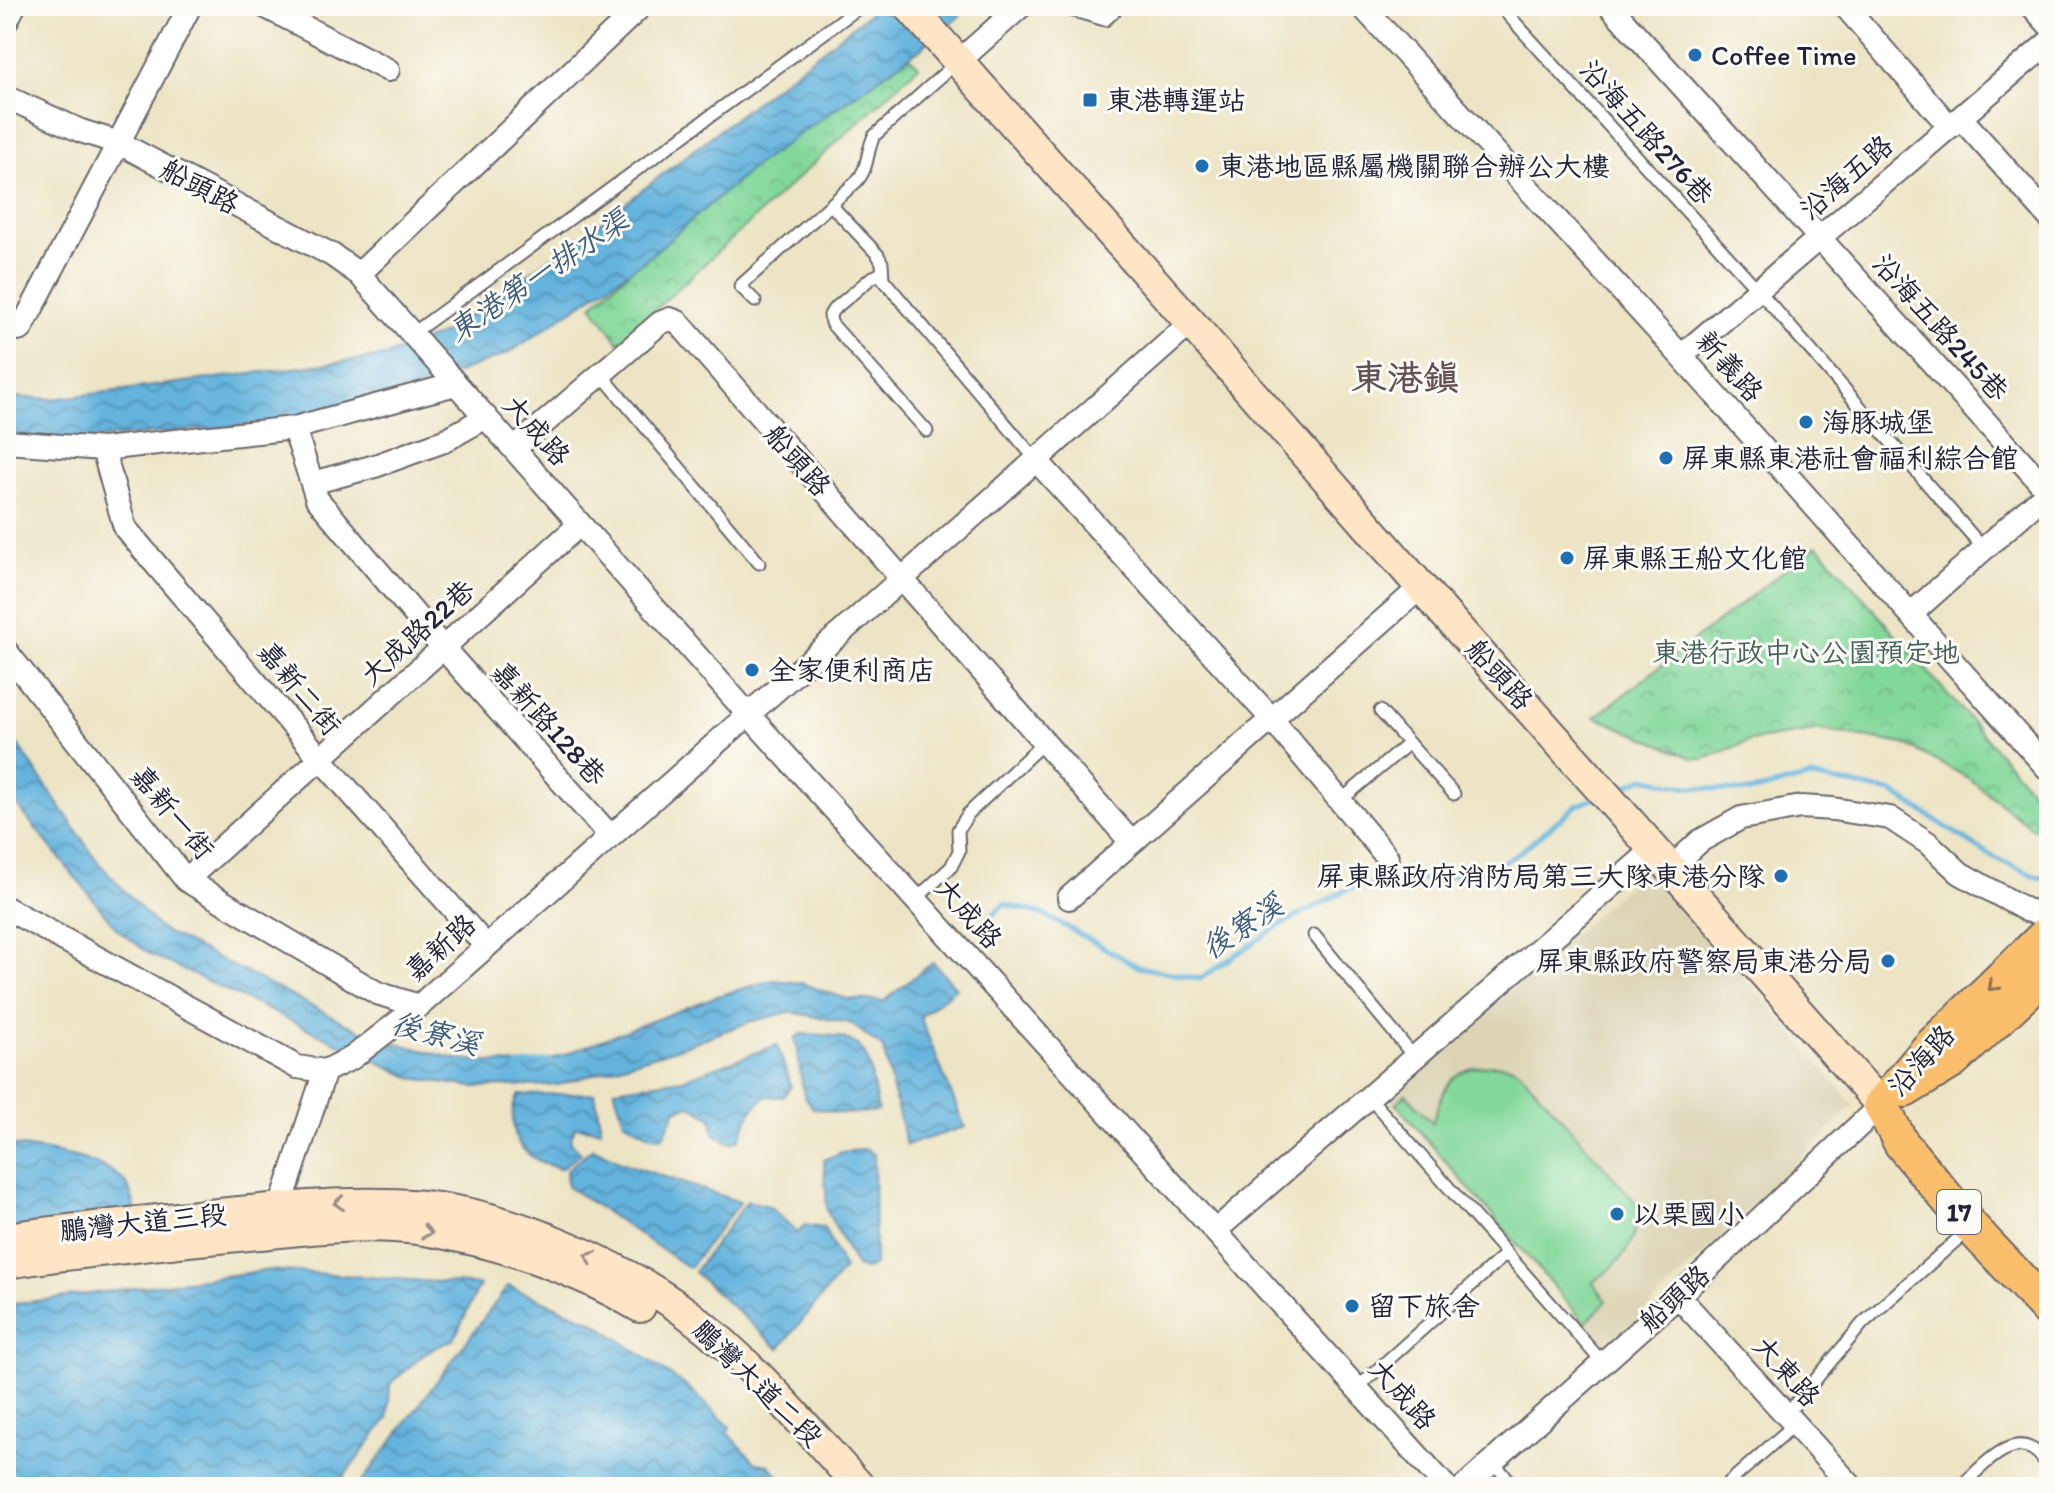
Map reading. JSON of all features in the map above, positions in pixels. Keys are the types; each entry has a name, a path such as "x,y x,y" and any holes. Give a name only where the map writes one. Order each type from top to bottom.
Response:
{"main road":[{"name":"沿海路","path":"1881,1105 1929,1048 2049,932"},
{"name":"沿海路","path":"1881,1105 1953,1061 2049,971"},
{"name":"17","path":"1881,1105 1901,1143 1971,1227 2049,1310"},
{"name":"17","path":"1881,1105 1913,1127 1963,1187 2049,1278"}],"street":[{"path":"6,22 14,6"},
{"path":"6,321 21,329 190,6"},
{"path":"264,6 388,70"},
{"path":"359,274 641,6"},
{"name":"船頭路","path":"909,6 1662,858"},
{"path":"958,62 1021,6"},
{"name":"新義路","path":"1362,6 1681,356 2049,770"},
{"name":"沿海五路245巷","path":"1610,6 2049,491"},
{"path":"1845,6 2049,217"},
{"path":"2032,6 2049,25"},
{"name":"沿海五路","path":"1681,356 2049,42"},
{"name":"船頭路","path":"6,97 81,131 119,143 332,255 359,274 453,380"},
{"name":"船頭路","path":"514,449 660,323 670,319 678,322 1131,842"},
{"path":"748,714 1191,323"},
{"path":"6,442 103,449 294,428 453,380"},
{"name":"大成路","path":"453,380 748,714 1446,1487"},
{"path":"312,483 375,466 444,441 486,417"},
{"name":"嘉新路128巷","path":"294,428 317,499 444,649 610,836"},
{"name":"嘉新二街","path":"103,449 125,528 321,759 486,946"},
{"path":"1037,461 1270,717 1387,857"},
{"path":"1912,613 2049,491"},
{"name":"大成路22巷","path":"186,880 580,524"},
{"path":"1069,898 1270,717 1421,587"},
{"name":"嘉新一街","path":"6,651 186,880 412,1012"},
{"name":"嘉新路","path":"325,1071 352,1058 412,1012 748,714"},
{"path":"1215,1231 1414,1057 1662,858 1741,818 1801,807 1890,818 1928,843 1960,873 2026,910 2049,915"},
{"path":"1662,858 1881,1105"},
{"path":"6,908 297,1067 325,1071 273,1221"},
{"name":"船頭路","path":"1464,1487 1678,1296 1881,1105"},
{"name":"鵬灣大道二段","path":"273,1221 348,1202 425,1206 507,1224 618,1269 689,1315 754,1371 860,1487"},
{"name":"鵬灣大道三段","path":"6,1238 99,1225 273,1221"},
{"name":"鵬灣大道三段","path":"6,1263 273,1221"},
{"name":"鵬灣大道二段","path":"273,1221 422,1230 504,1248 609,1288 670,1325 739,1381 834,1487"},
{"name":"大東路","path":"1678,1296 1852,1487"}],"lane":[{"path":"412,334 861,6"},
{"path":"1057,6 1105,20 1120,6"},
{"name":"沿海五路276巷","path":"1500,6 1759,291 1984,549"},
{"path":"755,301 740,286 862,176 874,136 958,62"},
{"path":"832,206 878,255 883,279 1037,461"},
{"path":"882,273 871,278 833,310 831,323 927,431"},
{"path":"601,374 759,563"},
{"path":"1380,711 1454,794"},
{"path":"916,899 951,867 959,851 958,830 968,814 1044,742"},
{"path":"1340,801 1409,743"},
{"path":"1314,935 1414,1057"},
{"path":"1369,1097 1603,1363"},
{"path":"1724,1487 1790,1420 1863,1323 1971,1227"},
{"path":"1357,1388 1506,1254"},
{"path":"1960,1487 2001,1451 2021,1445 2034,1449 2049,1466"},
{"path":"1492,1462 1516,1487"}],"shaded area":[{"name":"以栗國小","path":"1649,867 1854,1105 1607,1349 1390,1098"}],"green space":[{"path":"906,54 919,66 619,343 592,305 766,149"},
{"name":"東港行政中心公園預定地","path":"1817,545 2049,810 2049,834 2032,828 1967,777 1904,744 1821,730 1750,741 1704,759 1693,758 1595,717"},
{"path":"1510,1066 1520,1071 1638,1205 1636,1230 1627,1250 1593,1282 1607,1301 1585,1323 1396,1104 1406,1094 1433,1123 1441,1098 1452,1080 1468,1069"}],"water":[{"name":"東港第一排水渠","path":"879,6 972,6 920,49 756,165 644,261 509,353 424,386 286,422 45,443 6,440 6,397 53,399 386,356 448,331 596,226"},
{"path":"6,727 98,862 160,929 371,1036 455,1059 534,1066 717,996 773,980 801,983 847,999 884,1001 933,962 956,988 920,1017 965,1127 906,1145 883,1048 850,1023 790,1012 749,1022 679,1048 558,1085 473,1087 412,1078 151,955 117,929 6,792"},
{"path":"801,1034 842,1038 862,1050 871,1073 878,1111 845,1114 813,1108 804,1095 795,1038"},
{"path":"777,1045 791,1086 783,1097 767,1096 751,1111 739,1140 730,1143 714,1134 712,1118 691,1106 676,1110 663,1137 651,1136 624,1121 614,1089 683,1079"},
{"path":"595,1093 601,1130 575,1127 570,1142 581,1153 560,1169 534,1158 521,1147 514,1131 513,1116 513,1107 519,1095"},
{"path":"6,1144 69,1155 113,1172 127,1185 139,1221 6,1239"},
{"path":"593,1148 623,1163 740,1202 689,1268 567,1186 566,1170"},
{"path":"866,1149 874,1154 875,1264 866,1270 856,1267 827,1211 824,1160 842,1152"},
{"path":"747,1201 769,1206 798,1233 804,1225 824,1228 844,1269 779,1349 694,1272"},
{"path":"270,1270 480,1285 454,1339 428,1351 390,1384 388,1418 336,1487 6,1487 6,1305"},
{"path":"508,1286 594,1322 689,1388 730,1427 727,1432 756,1463 769,1465 789,1487 358,1487"}],"waterway":[{"path":"1616,790 1644,778 1688,787 1750,792 1810,777 1892,792 1991,856 2049,879"},
{"name":"後寮溪","path":"978,928 1004,904 1043,914 1139,967 1200,979 1280,925 1350,888 1477,873 1515,856 1576,806 1596,798"},
{"name":"後寮溪","path":"516,1066 550,1061"}],"place":[{"name":"Coffee Time","path":"1695,55"},
{"name":"東港轉運站","path":"1090,100"},
{"name":"東港地區縣屬機關聯合辦公大樓","path":"1202,166"},
{"name":"海豚城堡","path":"1806,422"},
{"name":"屏東縣東港社會福利綜合館","path":"1666,458"},
{"name":"屏東縣王船文化館","path":"1567,558"},
{"name":"全家便利商店","path":"752,670"},
{"name":"屏東縣政府消防局第三大隊東港分隊","path":"1781,876"},
{"name":"屏東縣政府警察局東港分局","path":"1888,961"},
{"name":"以栗國小","path":"1617,1214"},
{"name":"留下旅舍","path":"1352,1306"}],"district":[{"name":"東港鎮","path":"1405,377"}]}
